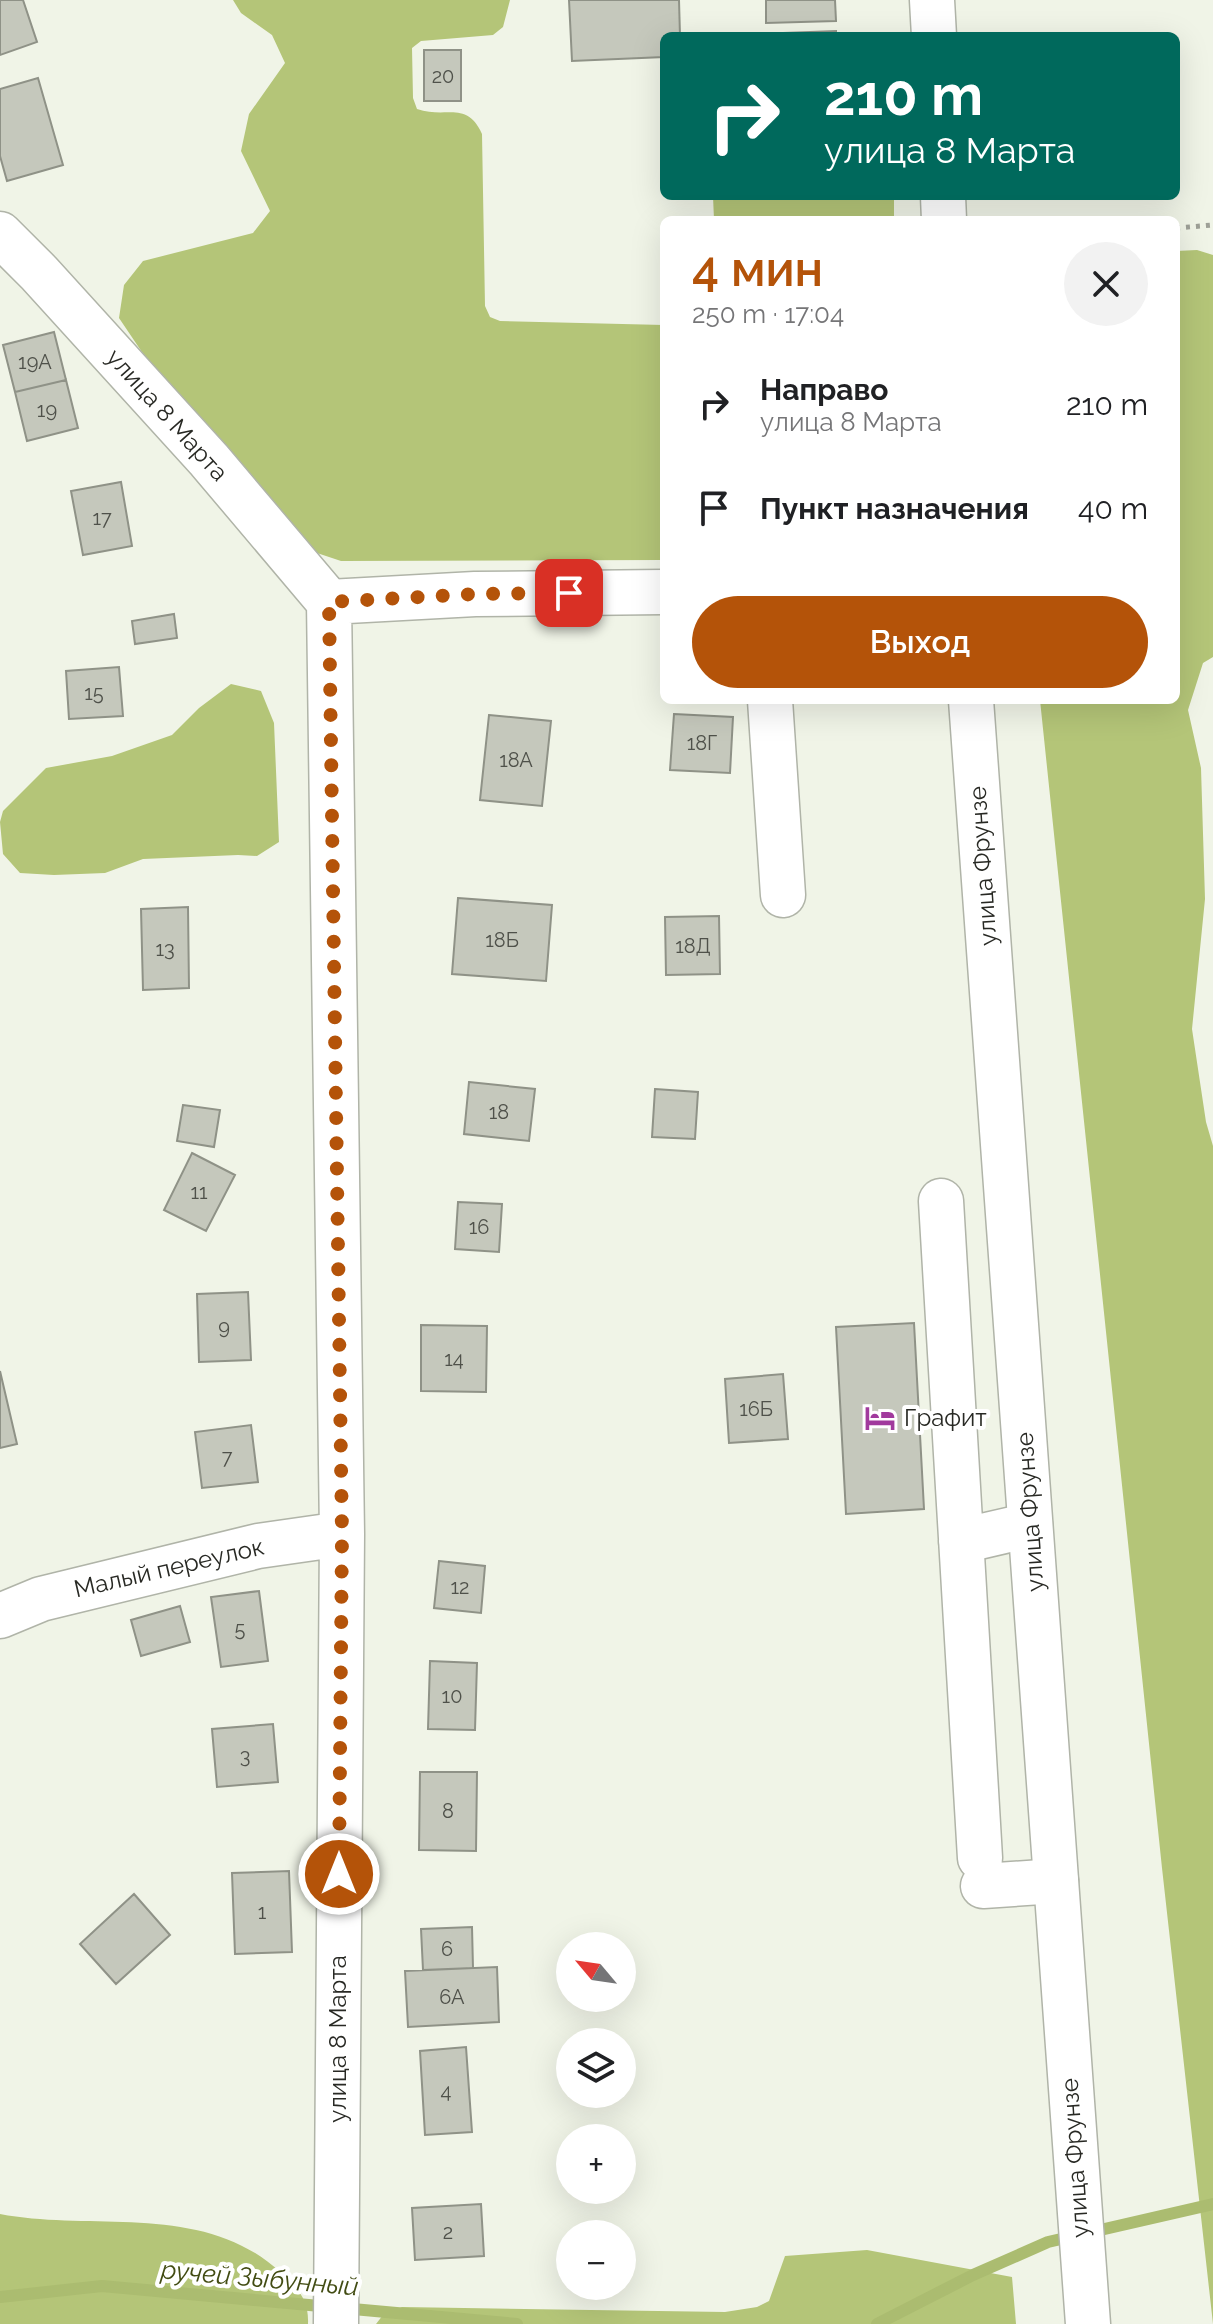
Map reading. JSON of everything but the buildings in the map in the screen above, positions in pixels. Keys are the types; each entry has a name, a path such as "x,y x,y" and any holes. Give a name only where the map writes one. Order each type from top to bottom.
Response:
{"street":[{"path":"932,0 934,32"},
{"name":"улица 8 Марта","path":"0,234 209,460 329,602 342,1534 336,2324"},
{"path":"329,602 475,594 660,592"},
{"path":"770,704 783,895"},
{"name":"улица Фрунзе","path":"971,704 1088,2324"},
{"path":"941,1201 981,1872 1056,1881"},
{"path":"961,1541 1030,1525"},
{"name":"Малый переулок","path":"0,1616 41,1599 243,1550 342,1534"}],"path":[{"path":"1180,228 1213,225"}],"green space":[{"path":"233,0 510,0 503,27 493,35 421,41 412,48 413,98 417,109 454,112 469,117 482,134 485,306 490,317 500,321 660,325 660,560 341,561 311,551 150,364 119,318 124,285 143,261 253,233 270,211 241,151 249,114 285,63 272,35 241,13"},
{"path":"713,200 894,200 894,216 714,216"},
{"path":"1197,250 1213,255 1213,657 1203,663 1188,710 1201,768 1205,899 1192,1029 1206,1122 1213,1146 1213,2324 1162,1868 1040,704 1180,704 1180,251"},
{"path":"231,684 261,691 274,723 279,842 257,856 143,859 105,873 20,873 3,854 0,822 3,811 46,768 112,756 172,735 199,708"},
{"path":"0,2214 36,2219 147,2223 183,2227 218,2236 251,2251 281,2273 304,2301 308,2324 0,2324"},
{"path":"867,2250 1012,2277 1016,2324 376,2324 383,2315 402,2307 725,2312 757,2307 769,2301 785,2256"}],"waterway":[{"name":"ручей Зыбунный","path":"877,2324 973,2275 1048,2242 1213,2204"},
{"name":"ручей Зыбунный","path":"0,2297 102,2286 517,2324"}],"place":[{"name":"Графит","path":"880,1418"}],"route":[{"path":"339,1874 342,1534 329,602 475,594 569,593"}]}
